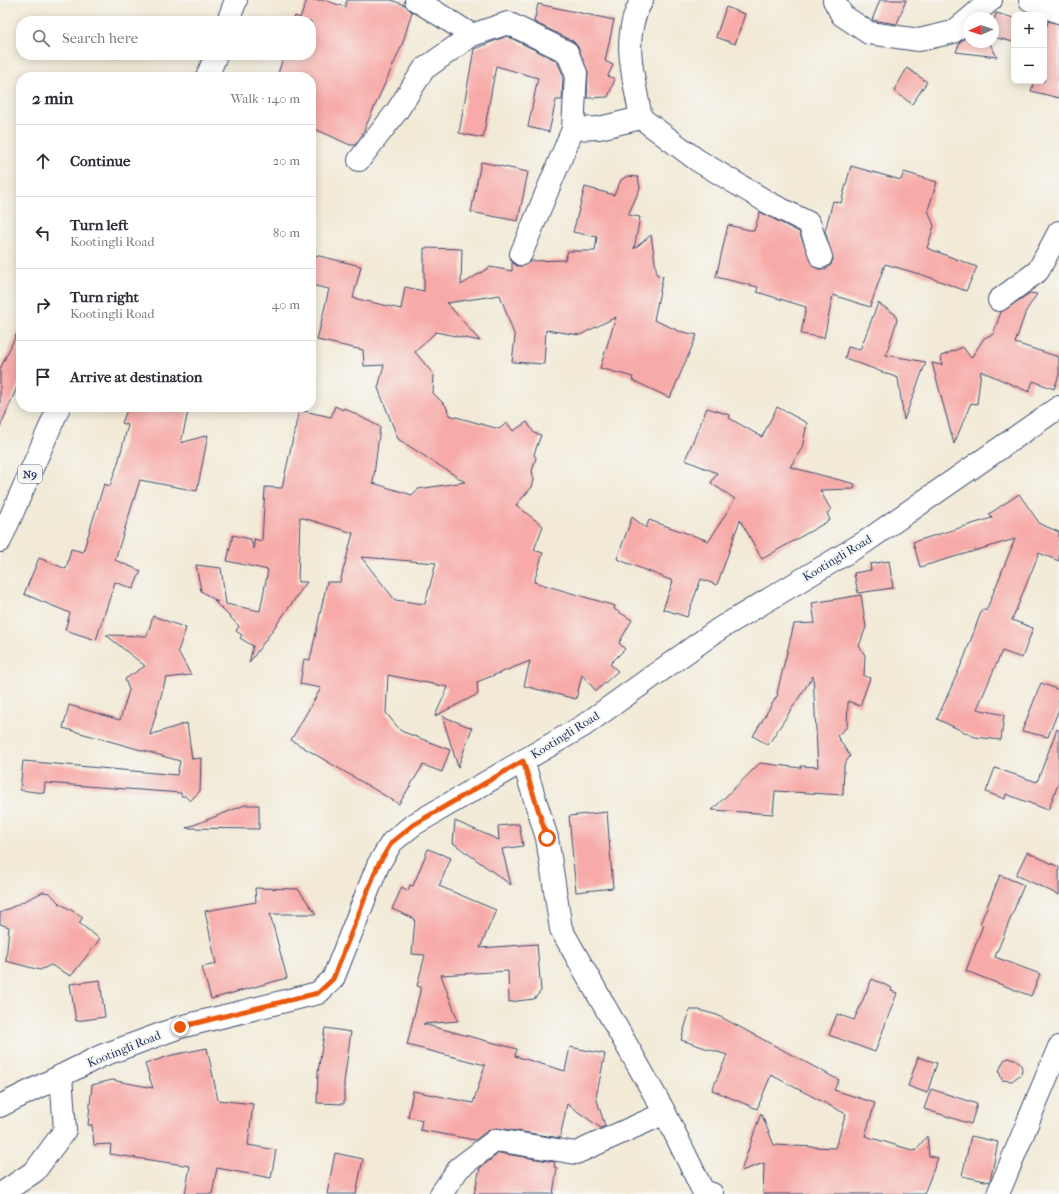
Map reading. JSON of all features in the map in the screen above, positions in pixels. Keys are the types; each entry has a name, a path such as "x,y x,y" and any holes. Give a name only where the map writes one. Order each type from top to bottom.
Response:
{"main road":[{"path":"230,16 236,0"},
{"path":"416,0 472,35"},
{"path":"642,0 634,14 629,51 641,118 697,160 769,203 809,223 821,257"},
{"path":"834,0 842,15 869,33 919,40 954,32 963,24"},
{"path":"976,12 991,0"},
{"path":"1030,0 1059,12"},
{"path":"359,160 397,111 424,69 472,35 508,23 567,52 576,72 573,130 520,254"},
{"path":"209,72 214,60"},
{"path":"573,130 600,128 641,118"},
{"path":"999,300 1038,271 1059,232"},
{"name":"Kootingli Road","path":"0,1106 101,1056 180,1027 318,993 333,979 378,865 392,842 413,825 583,726 720,629 864,542 1059,407"},
{"name":"N9","path":"0,542 57,412"},
{"path":"523,761 547,838 561,929 665,1113 703,1191 712,1194"},
{"path":"998,1194 1059,1047"},
{"path":"1,1194 35,1170 65,1130 60,1076"},
{"path":"441,1194 459,1168 496,1140 576,1153 665,1113"}],"building":[{"path":"307,0 324,0 345,7 347,0 391,0 405,5 412,12 402,45 362,135 355,145 350,145 316,129 316,72 279,72 282,60 316,60 316,16 301,16"},
{"path":"880,0 906,0 897,24 872,20"},
{"path":"538,4 614,20 605,61 613,65 608,76 615,79 608,97 587,98 588,73 578,47 573,41 534,22"},
{"path":"726,7 745,14 735,44 716,37"},
{"path":"999,14 1011,17 1011,41 999,38"},
{"path":"1048,21 1059,24 1059,98 1031,91 1033,84 1047,84"},
{"path":"507,36 557,61 563,75 562,100 556,100 549,132 528,127 538,78 496,66 483,138 459,133 474,49"},
{"path":"963,40 963,48 992,48 997,57 956,52 960,42"},
{"path":"907,68 927,82 912,104 894,91"},
{"path":"481,162 528,172 518,221 471,212"},
{"path":"851,166 901,180 904,172 937,182 928,210 934,226 927,248 977,267 966,291 926,276 885,264 870,307 833,295 824,338 801,334 806,307 757,292 758,287 716,277 728,225 754,231 760,212 799,232 813,266 818,269 826,269 831,265 833,259 825,231 833,201 841,203"},
{"path":"627,176 638,177 640,188 628,215 640,217 634,249 651,235 657,275 663,276 654,320 679,331 697,335 670,398 632,380 633,377 600,368 616,317 580,335 546,330 544,364 512,362 515,337 500,295 447,303 480,341 436,332 415,352 434,375 433,393 446,406 449,415 499,429 507,423 513,431 527,422 534,433 541,435 534,454 536,458 532,471 534,480 532,487 516,505 543,526 534,550 543,553 534,582 615,606 614,609 632,620 619,643 625,649 610,664 618,671 596,691 582,675 576,699 524,686 530,661 477,682 478,694 435,716 448,687 388,675 386,713 401,731 450,750 442,772 423,765 399,804 291,740 321,688 300,684 304,659 310,660 327,582 340,582 353,533 300,517 298,582 307,582 249,663 253,646 240,638 242,635 236,631 239,626 214,601 218,602 201,591 196,565 221,568 226,604 260,611 268,570 227,561 233,535 250,539 254,549 254,539 262,541 265,487 282,488 299,412 308,412 331,417 335,406 343,410 344,408 380,427 373,483 412,495 418,489 465,482 398,439 378,388 384,365 364,366 363,350 317,340 329,289 316,286 316,255 361,266 353,298 401,309 405,287 424,291 424,248 462,249 461,285 490,267 512,271 512,262 517,266 523,266 531,261 565,260 568,251 595,251 597,237 573,232 585,187 614,195 621,180","holes":["361,557 436,563 425,604 395,600"]},
{"path":"1030,293 1037,294 1026,311 1015,343 1059,357 1059,375 1054,389 1033,381 1029,392 981,371 977,404 971,403 954,444 932,363 942,365 941,356 963,347 971,358 984,338 993,334 1001,312"},
{"path":"878,303 895,314 897,320 886,355 926,362 904,420 898,378 845,358 848,347 860,350"},
{"path":"16,335 16,390 0,427 0,369"},
{"path":"777,407 807,423 802,448 790,467 855,484 854,489 820,490 831,510 827,513 830,520 762,559 740,520 717,585 701,579 687,617 663,609 673,581 617,559 632,517 646,528 649,520 709,541 735,499 711,483 717,473 685,460 707,408 730,415 729,418 762,437"},
{"path":"126,412 188,412 181,443 208,435 197,491 140,480 115,560 141,571 133,589 115,582 96,640 65,630 70,613 24,594 39,558 66,569 71,549 83,552 104,484 110,486 118,463 128,425 122,423"},
{"path":"1019,494 1040,524 1059,532 1059,561 1039,553 1012,620 1033,628 1022,658 1002,651 977,709 1004,715 1001,740 975,737 937,719 965,656 982,609 986,611 1015,539 920,567 913,542 992,518 989,514"},
{"path":"889,561 893,588 858,593 854,573 871,570 870,564"},
{"path":"861,595 866,627 859,646 865,655 864,676 870,678 860,706 848,701 847,727 837,736 850,756 844,765 843,795 775,791 773,814 712,810 760,763 801,768 800,766 818,767 813,676 768,745 753,736 778,694 794,624 815,623 812,603"},
{"path":"153,616 186,628 178,651 191,675 166,678 150,735 187,723 192,759 201,758 200,791 190,801 185,796 181,796 181,793 45,783 44,793 20,790 23,761 177,775 180,761 63,728 69,705 120,720 129,690 125,679 145,666 106,635 147,636"},
{"path":"1041,683 1059,690 1059,709 1048,737 1022,731"},
{"path":"442,716 472,728 458,767"},
{"path":"1057,729 1059,730 1059,782 1048,810 1006,794 1005,799 986,792 995,768 1037,782"},
{"path":"245,805 259,805 259,829 186,828"},
{"path":"607,812 613,888 576,892 569,816"},
{"path":"455,821 499,840 498,826 519,824 523,846 502,849 511,885 453,843"},
{"path":"428,849 451,858 439,886 496,910 480,948 537,944 541,991 534,999 509,1002 508,971 441,975 458,1021 423,1024 517,1049 515,1056 565,1071 570,1047 605,1054 596,1097 605,1126 601,1128 567,1104 560,1138 498,1128 489,1130 475,1140 420,1130 422,1120 408,1117 413,1091 473,1103 485,1065 407,1045 421,987 417,986 425,955 412,954 415,919 392,909 402,887 408,891 410,885 413,886"},
{"path":"1027,852 1059,867 1059,895 1016,875"},
{"path":"1000,875 1024,885 995,957 1040,974 1031,996 966,971 983,925 980,924"},
{"path":"255,888 298,889 316,914 270,914 287,978 211,999 202,967 216,964 205,911 256,902"},
{"path":"43,892 50,893 59,903 83,917 79,923 100,939 71,976 51,965 40,970 6,961 9,927 0,924 0,913"},
{"path":"872,979 892,988 891,991 897,993 875,1052 829,1035 837,1014 854,1020"},
{"path":"100,980 105,1017 76,1021 70,984"},
{"path":"690,1010 699,1010 717,1015 839,1080 834,1090 875,1103 865,1136 915,1151 927,1136 929,1156 938,1158 924,1194 763,1194 764,1163 741,1171 761,1113 774,1145 835,1148 846,1114 771,1075 757,1109 712,1090 727,1055 681,1040"},
{"path":"325,1028 351,1032 344,1082 344,1104 317,1103 318,1072"},
{"path":"207,1048 218,1100 253,1104 248,1145 276,1150 271,1178 217,1168 212,1194 185,1194 190,1166 110,1154 111,1144 94,1145 92,1125 88,1125 92,1085 112,1080 153,1088 145,1064 172,1055"},
{"path":"918,1057 937,1063 927,1093 908,1086"},
{"path":"1009,1058 1015,1059 1020,1063 1022,1068 1021,1074 1012,1081 1002,1080 999,1071 1004,1060"},
{"path":"931,1089 977,1104 971,1124 924,1109"},
{"path":"971,1136 998,1142 990,1182 962,1176"},
{"path":"335,1153 363,1159 356,1194 327,1194"},
{"path":"499,1153 555,1162 554,1167 557,1168 553,1194 474,1194 480,1168"}],"route":[{"path":"180,1027 318,993 333,979 346,948 361,904 378,865 392,842 413,825 523,761 547,838"}]}
